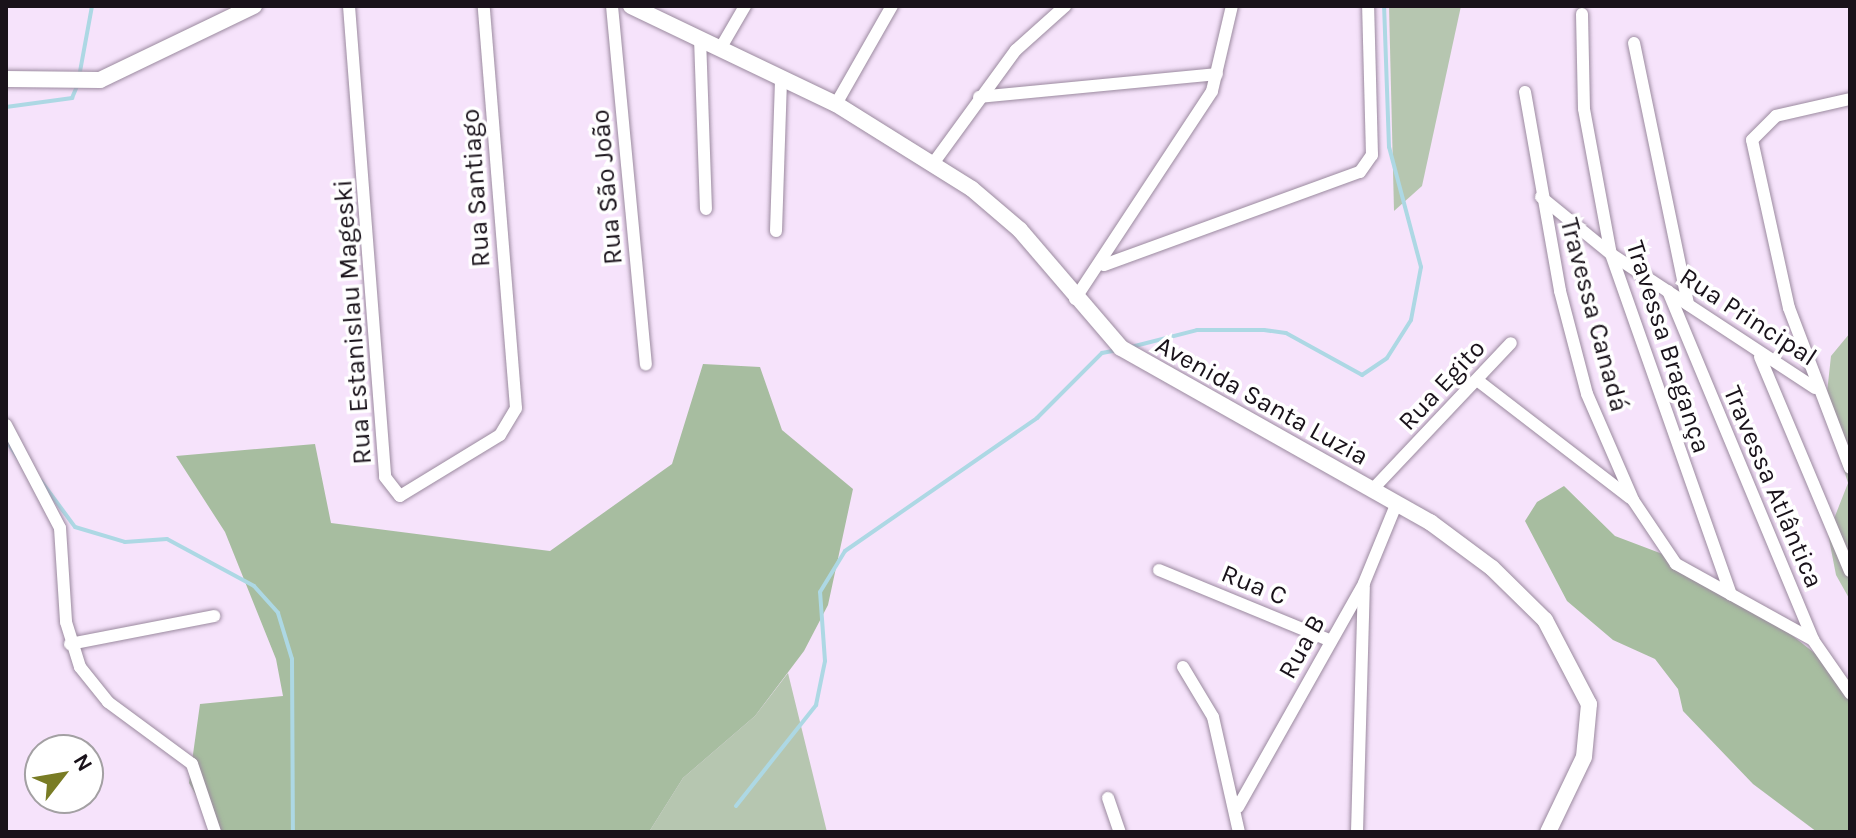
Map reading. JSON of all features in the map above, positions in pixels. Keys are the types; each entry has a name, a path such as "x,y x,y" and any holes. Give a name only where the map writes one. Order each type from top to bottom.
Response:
{"street":[{"path":"6,79 100,80 254,6"},
{"name":"Rua Estanislau Mageski","path":"349,6 386,484 394,495 407,494 512,424"},
{"name":"Rua Santiago","path":"484,6 512,367 512,424"},
{"name":"Rua São João","path":"612,6 646,364"},
{"name":"Avenida Santa Luzia","path":"631,6 836,104 997,208 1075,299 1153,369 1461,542 1524,597 1578,672 1589,704 1588,742 1548,832"},
{"path":"720,49 745,6"},
{"path":"836,104 892,6"},
{"path":"1075,299 1104,265 1217,74 1232,6"},
{"path":"1104,265 1360,172 1372,155 1368,6"},
{"path":"932,165 979,97 1061,7"},
{"name":"Travessa Bragança","path":"1582,14 1584,109 1611,254 1731,594"},
{"path":"700,38 706,209"},
{"path":"1634,43 1688,304"},
{"path":"979,97 1217,74"},
{"path":"776,231 781,78"},
{"name":"Travessa Canadá","path":"1525,92 1541,197 1587,394 1633,500 1676,564 1731,594"},
{"name":"Rua Principal","path":"1850,99 1804,106 1755,131 1760,196 1815,388 1850,468"},
{"name":"Rua Principal","path":"1541,197 1611,254 1688,304 1760,357 1815,388"},
{"name":"Travessa Atlântica","path":"1668,291 1813,640 1850,693"},
{"name":"Rua Egito","path":"1372,490 1511,343"},
{"path":"1760,357 1850,571"},
{"path":"1477,380 1633,500"},
{"path":"6,425 60,528 70,644 108,702 192,764 215,832"},
{"name":"Rua B","path":"1238,807 1364,583 1396,505"},
{"name":"Rua C","path":"1159,570 1331,641"},
{"path":"1357,832 1364,583"},
{"path":"1731,594 1813,640"},
{"path":"70,644 214,616"},
{"path":"1183,667 1213,717 1238,807 1239,832"},
{"path":"1108,798 1120,832"}],"green space":[{"path":"1389,6 1461,6 1422,186 1394,211"},
{"path":"1850,333 1850,600 1836,575 1828,534 1848,483 1825,411 1831,356"},
{"path":"703,364 760,367 782,430 853,489 828,605 804,651 755,716 683,778 649,832 217,832 189,783 200,704 283,696 276,659 225,532 176,456 315,444 331,523 550,551 672,464"},
{"path":"1564,486 1615,536 1681,561 1746,599 1850,681 1850,832 1817,832 1753,784 1683,711 1678,689 1655,659 1613,640 1567,601 1525,521 1537,502"},
{"path":"788,673 827,832 649,832 683,778 755,716"}],"waterway":[{"path":"79,77 92,6"},
{"path":"1131,347 1197,330 1264,330 1286,333 1362,375 1387,358 1411,320 1421,267 1389,147 1384,6"},
{"path":"6,107 72,98 77,86"},
{"path":"736,806 816,705 825,661 820,592 845,551 1037,418 1102,353 1118,350"},
{"path":"6,440 18,458"},
{"path":"41,481 75,527 125,542 167,539 254,586 278,613 292,659 293,832"}]}
